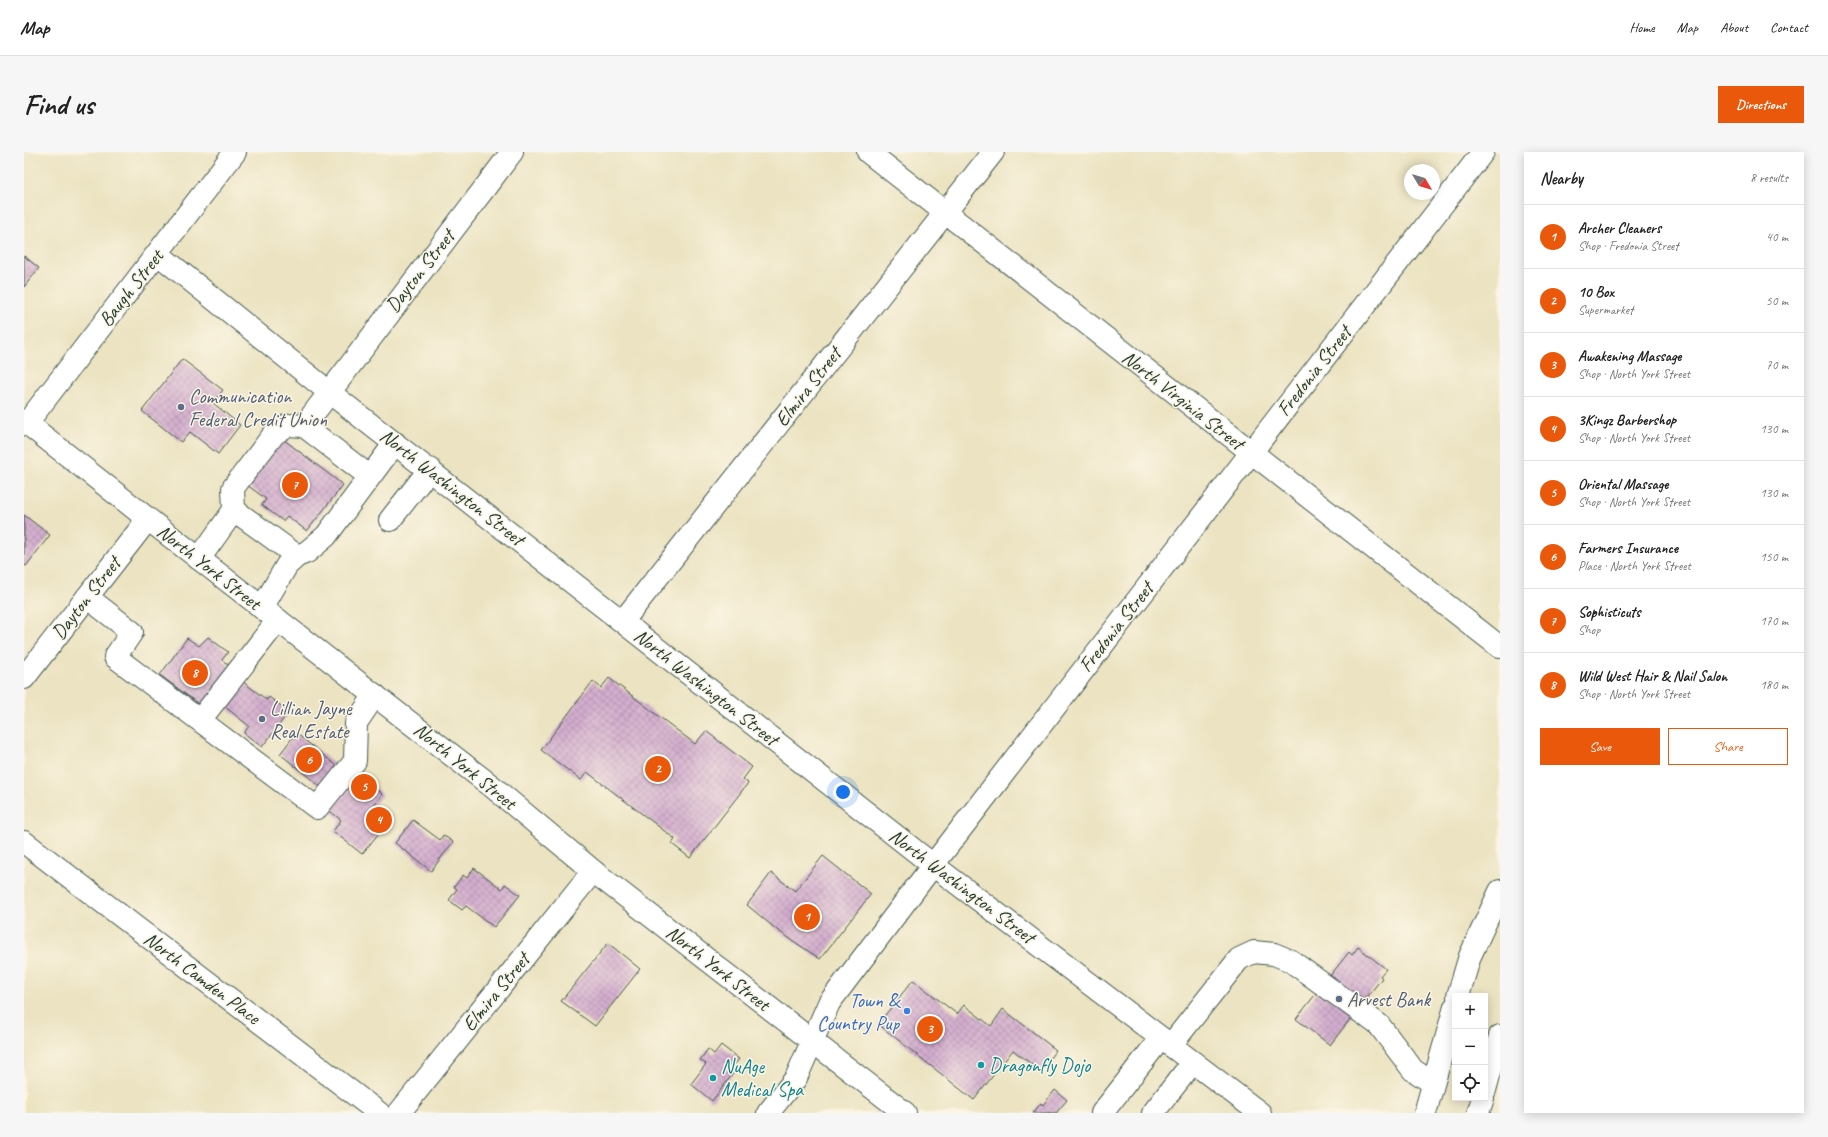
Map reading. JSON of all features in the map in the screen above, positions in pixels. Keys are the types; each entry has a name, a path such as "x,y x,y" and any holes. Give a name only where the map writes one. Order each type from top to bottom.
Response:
{"street":[{"name":"Baugh Street","path":"25,422 158,254 235,152"},
{"name":"Dayton Street","path":"304,426 512,152"},
{"name":"North Virginia Street","path":"868,152 1251,453 1500,646"},
{"name":"Elmira Street","path":"623,621 993,152"},
{"name":"Fredonia Street","path":"768,1113 796,1078 829,1003 933,865 1483,152"},
{"name":"North Washington Street","path":"158,254 329,392 430,469 933,865 1260,1113"},
{"name":"North York Street","path":"25,422 199,559 375,694 494,788 593,871 904,1113"},
{"path":"199,559 234,510 233,488 274,434 288,425 304,426 369,476"},
{"path":"200,720 270,614 287,565 297,556 307,552 326,536 369,476 396,443"},
{"path":"390,520 430,469"},
{"path":"234,510 297,556"},
{"name":"Dayton Street","path":"24,678 148,519"},
{"path":"87,597 132,632 115,657 317,808 355,761 356,723 375,694"},
{"name":"North Camden Place","path":"24,842 379,1113"},
{"name":"Elmira Street","path":"399,1113 593,871"},
{"path":"1459,993 1470,956 1500,891"},
{"path":"1102,1113 1239,959 1254,952 1274,954 1291,961 1378,1025 1413,1070 1433,1083"},
{"path":"1425,1113 1452,1017"},
{"path":"1488,1079 1500,1036"},
{"path":"1153,1113 1193,1062"},
{"path":"1478,1113 1482,1101"}],"building":[{"path":"24,256 39,268 24,287"},
{"name":"Communication Federal Credit Union","path":"182,359 223,390 213,403 240,425 218,454 190,432 181,442 142,411"},
{"path":"283,439 343,485 307,531 287,516 283,521 262,505 266,499 247,485"},
{"path":"24,515 50,535 26,566 24,565"},
{"path":"208,637 228,652 222,660 229,665 230,671 201,706 160,675 187,638 199,646"},
{"path":"609,678 695,744 706,731 752,767 743,779 748,783 690,858 672,844 675,839 587,772 581,780 541,750 593,681 601,688"},
{"name":"Lillian Jayne Real Estate","path":"242,681 267,700 269,697 289,712 262,747 244,733 249,726 223,705"},
{"path":"296,733 338,767 322,788 280,754"},
{"path":"355,772 382,794 371,809 388,822 362,854 333,831 341,820 326,808"},
{"path":"413,820 440,840 443,835 453,842 431,871 395,843"},
{"path":"823,856 871,894 820,959 777,930 747,905 771,873 795,891"},
{"path":"474,868 502,889 505,884 520,895 494,927 466,906 462,910 449,900 457,889 454,887 463,875 467,878"},
{"path":"608,943 640,969 595,1026 561,1001"},
{"name":"Arvest Bank","path":"1358,947 1386,969 1380,976 1382,978 1330,1045 1296,1019 1349,952 1352,955"},
{"path":"913,980 957,1014 964,1005 991,1026 1003,1009 1056,1050 1040,1071 1013,1050 974,1100 878,1024"},
{"name":"NuAge Medical Spa","path":"721,1045 739,1059 731,1069 735,1071 712,1101 691,1084 706,1064 700,1060 708,1049 714,1054"},
{"path":"1055,1090 1067,1100 1056,1113 1033,1113 1041,1103 1043,1105"}],"place":[{"name":"Communication Federal Credit Union","path":"181,407"},
{"name":"Sophisticuts","path":"295,485"},
{"name":"Wild West Hair & Nail Salon","path":"195,673"},
{"name":"Lillian Jayne Real Estate","path":"262,719"},
{"name":"Farmers Insurance","path":"309,760"},
{"name":"10 Box","path":"658,769"},
{"name":"Oriental Massage","path":"364,787"},
{"name":"3Kingz Barbershop","path":"379,820"},
{"name":"Archer Cleaners","path":"807,917"},
{"name":"Arvest Bank","path":"1339,999"},
{"name":"Town & Country Pup","path":"907,1011"},
{"name":"Awakening Massage","path":"930,1029"},
{"name":"Dragonfly Dojo","path":"981,1065"},
{"name":"NuAge Medical Spa","path":"713,1078"}]}
